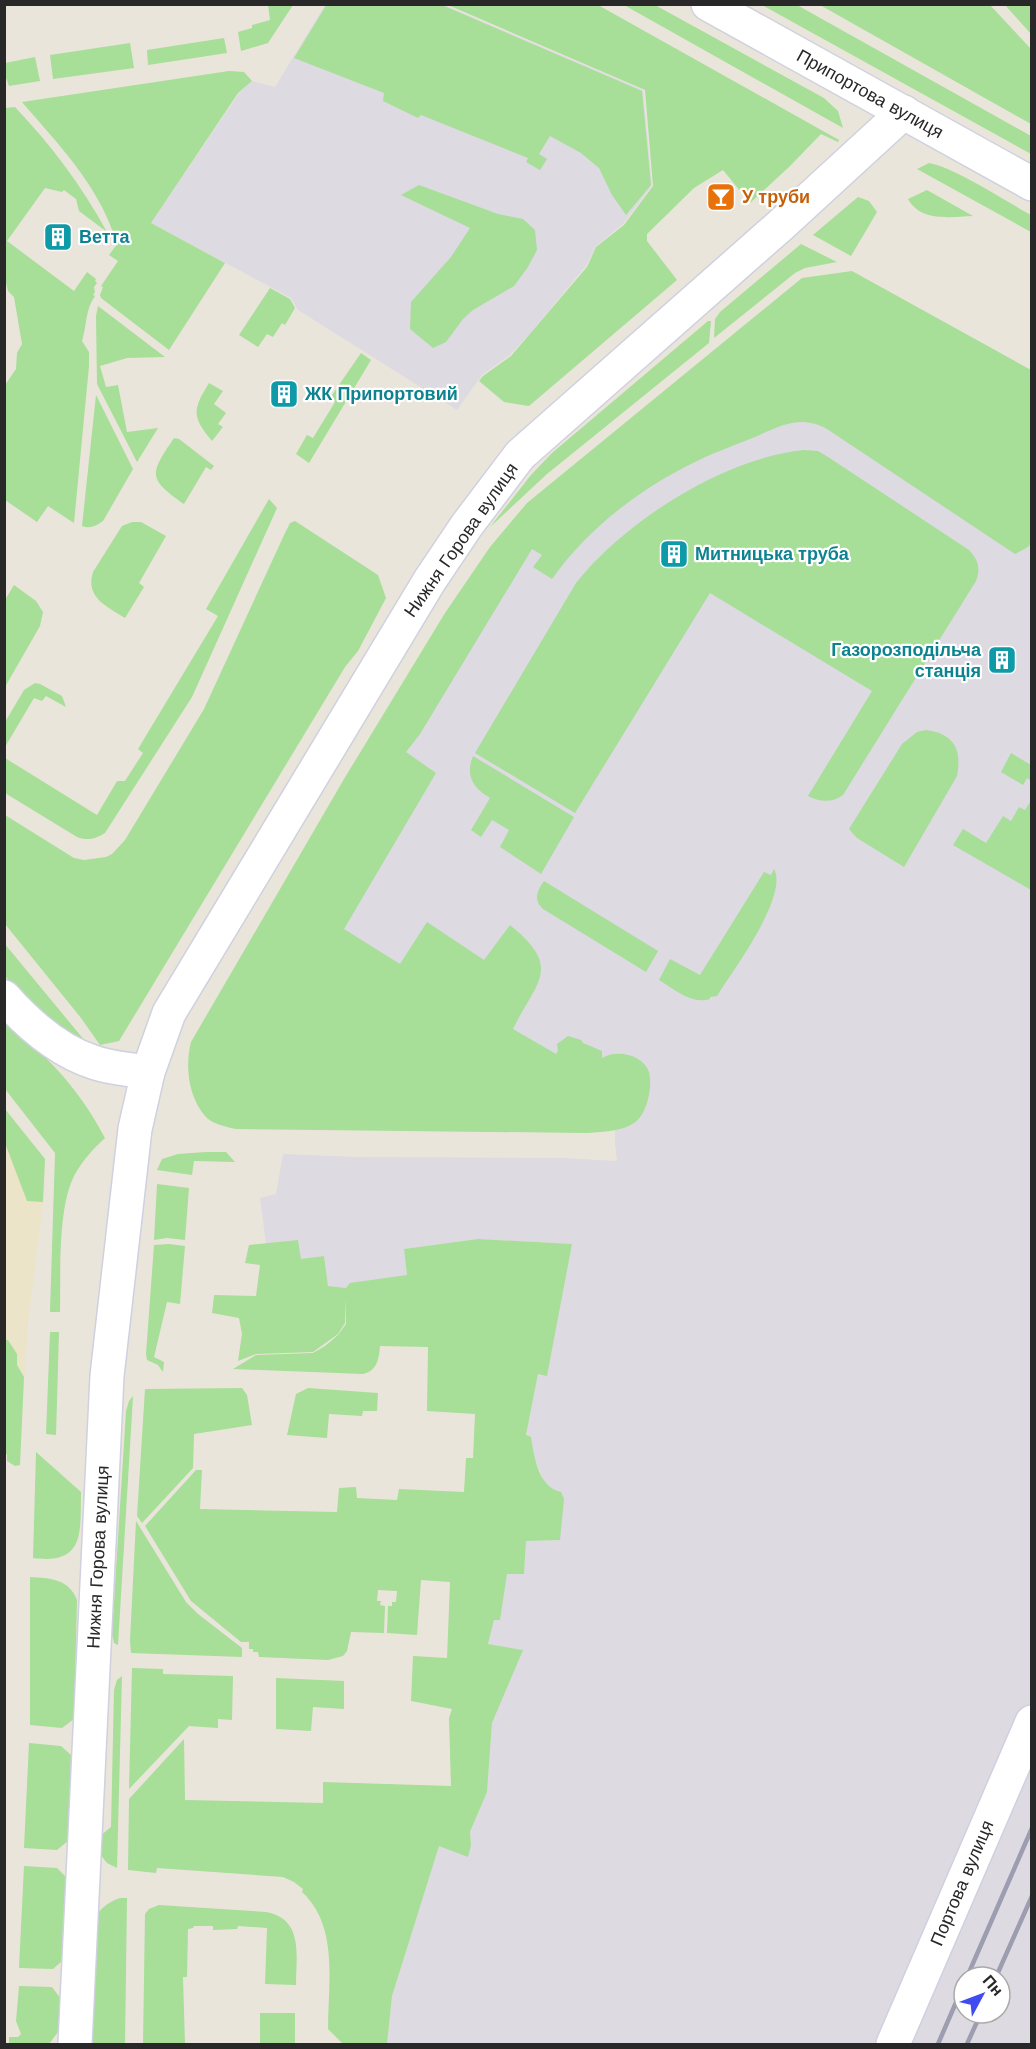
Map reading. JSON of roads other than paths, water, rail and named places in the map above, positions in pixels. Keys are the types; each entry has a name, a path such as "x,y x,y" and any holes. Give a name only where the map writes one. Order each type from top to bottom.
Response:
{"street":[{"name":"Припортова вулиця","path":"708,4 1032,184"},
{"name":"Нижня Горова вулиця","path":"75,2044 107,1376 133,1139 148,1072 169,1013 430,580 467,525 520,455 830,181 904,112"},
{"path":"4,997 34,1026 72,1053 109,1067 148,1072"},
{"name":"Портова вулиця","path":"893,2044 1032,1722"}],"railway":[{"path":"972,1965 1032,1828"},
{"path":"1001,1965 1032,1896"},
{"path":"938,2044 952,2012"},
{"path":"967,2044 976,2025"}],"place":[{"name":"У труби","path":"721,197"},
{"name":"Ветта","path":"58,237"},
{"name":"ЖК Припортовий","path":"284,394"},
{"name":"Митницька труба","path":"674,554"},
{"name":"Газорозподільча станція","path":"1002,660"}]}
